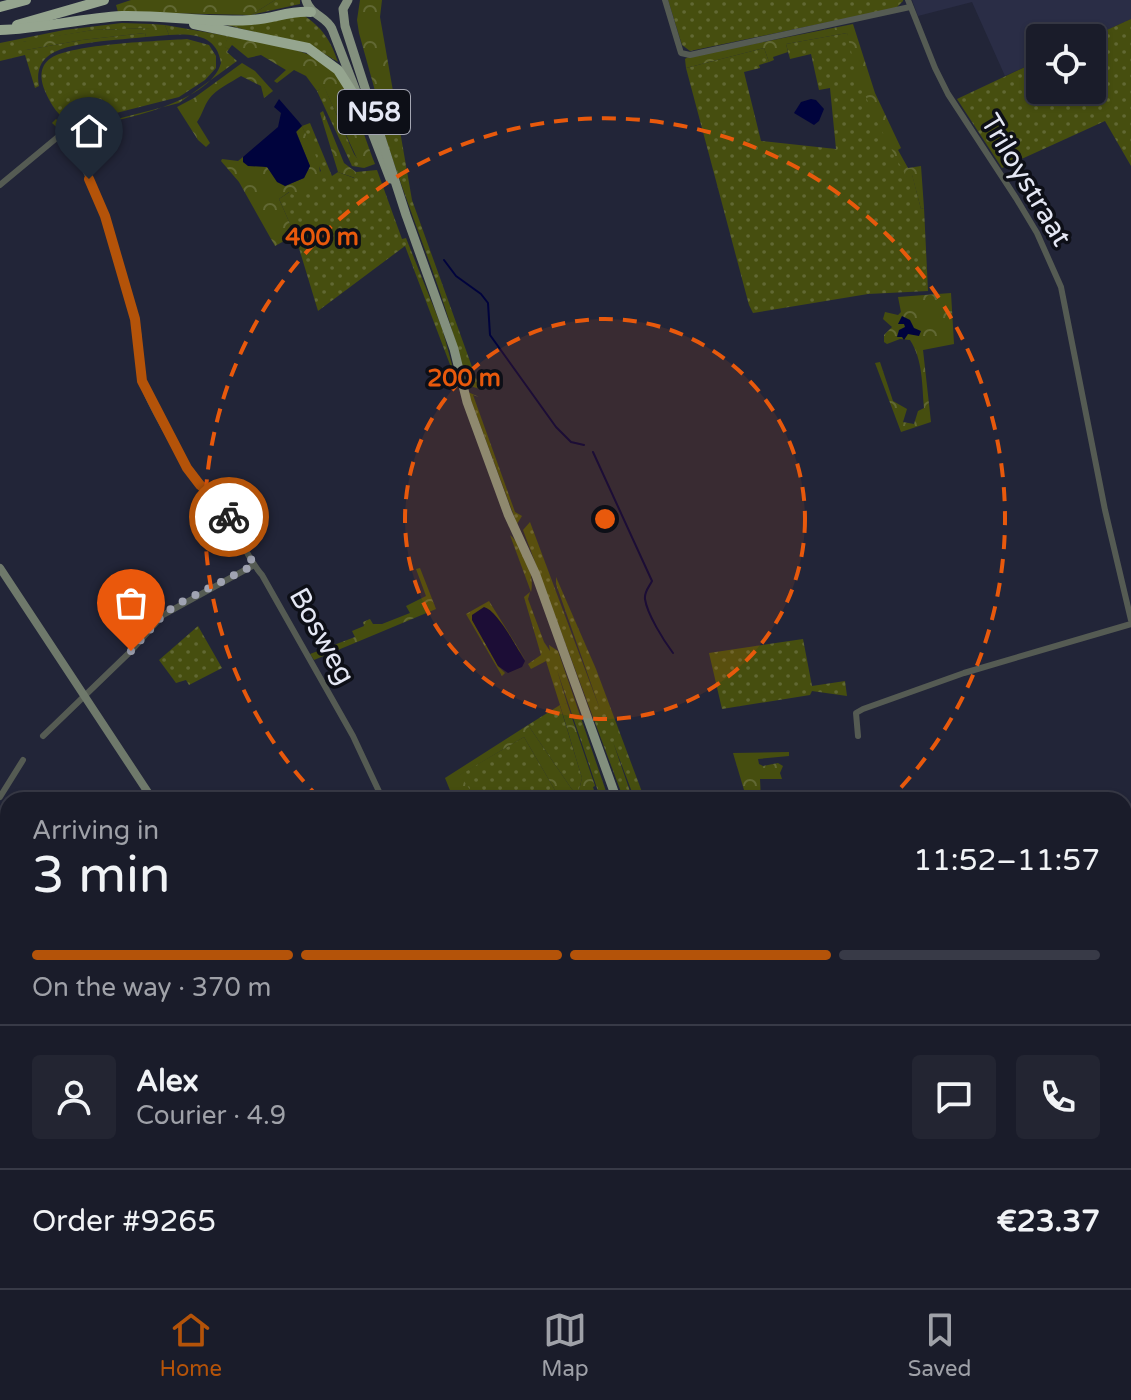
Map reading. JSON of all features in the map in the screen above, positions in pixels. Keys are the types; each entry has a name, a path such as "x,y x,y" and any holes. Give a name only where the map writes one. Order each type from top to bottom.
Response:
{"highway":[{"path":"0,7 26,0"},
{"path":"0,30 104,0"},
{"path":"0,30 118,17 244,21 298,11 316,14"},
{"path":"165,18 308,48 338,70 359,103"}],"main road":[{"name":"N58","path":"306,0 332,29 406,215"},
{"name":"N58","path":"316,14 334,15 345,5"},
{"name":"N58","path":"345,5 345,26 406,215 454,349 467,402 508,514 536,575 615,792"},
{"path":"0,568 148,792"}],"street":[{"name":"Triloystraat","path":"665,0 681,53 690,55 909,3 948,94 1037,233 1061,287 1105,510 1131,622 964,673 863,709 854,718 858,736"},
{"name":"Bosweg","path":"0,185 59,136 65,139 79,161 105,216 135,319 142,381 187,468 200,485 219,501 262,575 353,736 379,792"},
{"path":"43,736 163,615 254,565"},
{"path":"3,792 23,760"}],"shaded area":[{"path":"912,0 1131,0 1131,19 1106,30 1106,24 1026,24 1026,66 1005,76 972,2 918,16"},
{"path":"279,99 302,126 296,132 310,166 304,178 285,186 277,182 267,167 248,166 243,162 243,157 278,127 281,113 274,107"},
{"path":"811,99 824,109 814,125 794,113 801,102"},
{"path":"902,316 921,331 919,336 908,334 904,340 897,337 899,330 905,327 898,324"},
{"path":"484,607 495,615 512,639 525,661 522,667 508,673 498,666 472,620 472,615"}],"green space":[{"path":"131,0 275,0 251,15 118,12 116,5"},
{"path":"275,0 300,0 300,4 251,15"},
{"path":"360,0 382,0 380,17 400,131 397,134 389,133 385,127 359,33"},
{"path":"668,0 903,1 896,8 690,51 682,45"},
{"path":"303,15 325,35 338,62 313,47 227,25"},
{"path":"1131,19 1131,166 1105,121 1002,168 957,99 1026,67 1026,104 1106,104 1106,30"},
{"path":"122,23 152,24 152,28 93,30 23,42 26,50 145,33 146,37 79,44 55,52 42,63 38,74 39,86 35,88 25,55 0,61 0,43 64,30"},
{"path":"152,24 165,25 169,35 146,37 145,33 26,50 21,47 23,42 30,40 93,30 151,28"},
{"path":"853,24 875,93 901,148 898,150 908,168 921,166 924,208 921,209 912,175 907,178 857,77 847,33 786,44 788,52 773,57 774,60 769,62 764,48 686,68 685,59 688,57"},
{"path":"165,25 228,36 225,47 237,61 206,83 221,63 215,47 195,36 169,35"},
{"path":"847,33 907,177 912,174 921,209 924,208 928,291 868,294 753,313 686,68 764,48 769,62 744,72 761,141 836,149 830,88 819,90 811,54 790,59 786,44"},
{"path":"228,36 292,49 325,63 334,71 348,95 375,164 364,168 360,165 324,87 317,91 306,76 294,70 277,83 274,81 286,70 261,55 248,58 232,45 229,49 224,47"},
{"path":"187,39 209,45 216,56 216,68 205,80 179,97 73,124 56,110 43,86 44,65 62,53 116,44"},
{"path":"242,63 255,71 273,91 264,98 261,86 241,76 215,92 197,122 210,143 206,147 177,107"},
{"path":"324,86 354,154 364,168 352,166 317,91"},
{"path":"193,93 179,103 161,108 180,100"},
{"path":"161,108 134,116 96,124"},
{"path":"323,111 344,163 356,172 355,178 338,172 320,113"},
{"path":"56,119 64,126 74,128 96,124 63,133 52,123"},
{"path":"310,123 332,176 338,172 354,178 356,172 377,170 402,239 406,238 442,328 457,383 405,246 318,311 295,235 279,199 321,171 302,126"},
{"path":"384,125 389,133 397,134 400,131 412,200 480,389 470,386 465,380 448,317 392,158"},
{"path":"302,126 319,163 321,183 295,196 289,192 279,199 295,235 275,246 239,182 221,161 238,161 243,157 243,162 267,167 285,186 304,178 310,166 296,131"},
{"path":"951,293 954,344 923,350 931,422 901,432 875,363 880,362 893,401 907,409 903,422 914,424 918,411 924,408 921,373 910,340 884,342 884,335 892,327 883,319 885,312 898,315 901,312 898,297"},
{"path":"468,392 479,397 473,395 515,512 522,516 517,524"},
{"path":"530,522 601,712 556,577 596,669 642,792 632,792 613,742 630,792 621,792 523,530"},
{"path":"510,535 527,561 531,592"},
{"path":"420,568 436,609 314,660 310,654 355,637 352,631 364,626 363,622 370,619 373,624 382,624 410,613 406,606 426,596 416,569"},
{"path":"530,592 528,599 544,642 550,651 549,645 558,651 606,792 598,792 557,670 567,703 560,706 582,778 579,790 574,792 528,725 560,705 546,661 531,669 528,664 541,655 524,597"},
{"path":"489,601 526,661 520,652 472,620 505,673 502,676 466,614"},
{"path":"198,626 222,668 189,685 186,680 176,683 159,660"},
{"path":"803,639 812,686 845,681 847,696 812,691 810,695 722,709 709,653"},
{"path":"567,703 595,792 574,792 579,790 582,778 560,705"},
{"path":"528,725 574,792 556,792 524,737 460,775 471,792 451,792 445,778"},
{"path":"524,737 556,792 471,792 459,775"},
{"path":"789,752 789,756 758,759 763,766 778,763 783,766 780,773 782,779 760,779 761,792 745,792 733,753"}],"waterway":[{"path":"444,260 456,276 488,303 490,335 556,427 571,442 584,445"},
{"path":"593,452 652,581 646,592 646,605 673,653"}],"way so far":[{"path":"131,651 176,605 254,565 229,517"}],"route":[{"path":"89,179 105,216 135,319 142,381 187,468 200,485 219,501 229,517"}]}
